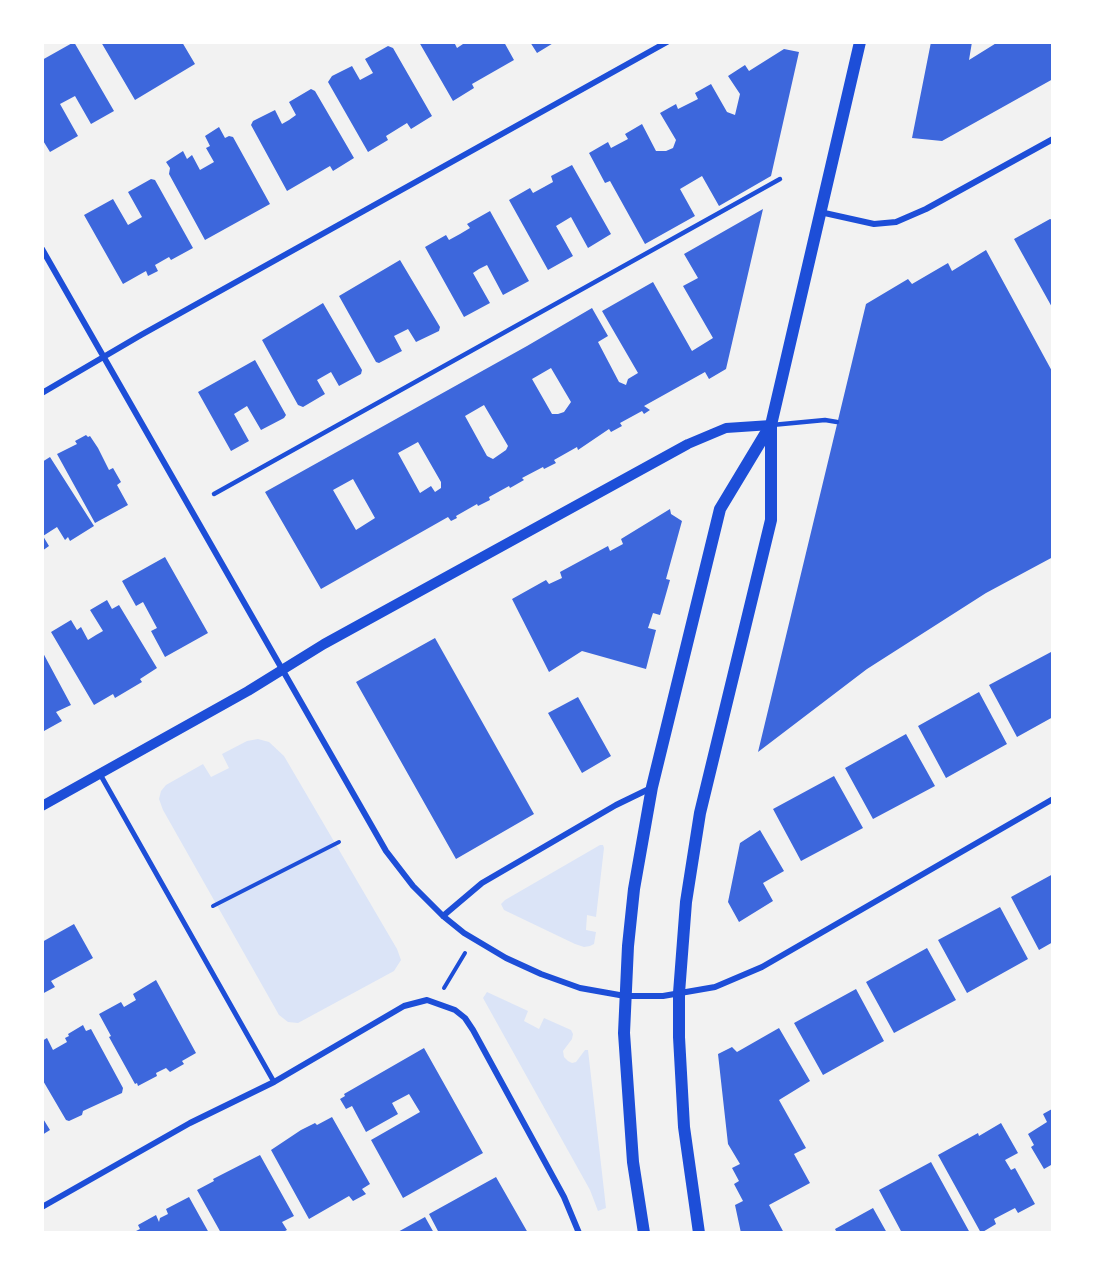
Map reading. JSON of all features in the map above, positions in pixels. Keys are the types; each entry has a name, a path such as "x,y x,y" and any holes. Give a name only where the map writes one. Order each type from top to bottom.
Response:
{"main road":[{"path":"699,1233 684,1127 679,1037 679,993 686,902 700,813 771,520 771,425 860,42"},
{"path":"644,1233 631,1141 624,1033 634,889 652,787 720,509 771,425"}],"street":[{"path":"42,393 667,42"},
{"path":"819,212 874,224 896,222 926,210 1053,139"},
{"path":"42,249 386,851 418,891 443,916 474,940 524,967 580,988 625,996 663,996 715,987 762,967 1053,799"},
{"path":"42,806 248,691 282,669 511,539 688,444 726,428 771,425"},
{"path":"100,774 274,1082"},
{"path":"443,916 482,883 616,805 652,787"},
{"path":"42,1207 190,1123 274,1082 404,1006 427,1000 455,1010 465,1018 473,1030 564,1197 579,1233"}],"lane":[{"path":"214,494 780,179"},
{"path":"771,425 825,420 837,422"}],"path":[{"path":"213,906 339,842"}],"shaded area":[{"path":"258,739 269,742 284,756 397,949 401,960 394,971 298,1023 288,1022 279,1015 163,810 159,799 166,785 203,764 211,777 229,768 222,754 247,741"},
{"path":"600,845 604,848 596,917 587,915 586,930 596,932 594,944 584,947 575,944 504,910 501,904 505,900"},
{"path":"487,992 528,1011 524,1021 539,1029 544,1018 571,1030 572,1039 563,1051 568,1061 576,1062 585,1050 588,1050 606,1208 598,1211 590,1190 483,998"}],"building":[{"path":"74,42 114,111 91,124 75,96 60,104 78,136 50,152 42,139 42,60"},
{"path":"101,42 182,42 195,64 135,100"},
{"path":"419,42 454,42 457,48 466,42 504,42 514,60 472,84 474,88 453,101"},
{"path":"530,42 555,42 537,53"},
{"path":"931,42 972,42 969,60 998,42 1053,42 1053,79 942,141 912,138"},
{"path":"388,46 393,48 432,116 411,129 407,123 386,136 388,140 368,152 328,82 332,76 352,66 360,80 373,73 365,59"},
{"path":"784,49 799,52 771,176 719,206 702,176 680,189 695,216 645,244 610,181 605,183 589,153 608,142 611,148 628,139 625,134 642,124 656,151 673,148 676,140 660,113 676,104 678,109 698,99 695,93 711,84 727,112 735,115 740,94 728,76 745,65 749,71"},
{"path":"311,89 315,91 354,158 333,171 330,166 287,191 251,125 253,121 275,110 282,124 289,120 296,115 289,102"},
{"path":"219,127 225,138 233,137 270,204 205,240 169,174 170,168 166,162 183,151 187,159 192,155 200,170 214,162 206,148 210,146 205,136"},
{"path":"572,165 611,234 588,248 571,217 556,226 573,256 548,270 509,200 530,188 533,193 553,182 551,176"},
{"path":"151,179 155,180 193,248 171,260 169,257 155,265 158,271 148,276 146,271 123,284 84,215 113,199 128,225 142,217 128,192"},
{"path":"763,209 726,369 709,379 705,372 644,406 650,410 644,414 642,411 620,423 622,426 611,432 609,429 578,450 577,447 554,460 556,463 544,469 543,467 522,478 524,480 510,488 509,486 489,497 490,500 478,506 477,504 451,521 448,517 321,589 265,492 592,308 608,336 598,342 619,382 626,385 628,379 638,373 602,311 653,282 692,351 713,338 683,286 698,278 684,254","holes":["551,368 571,402 564,412 552,414 532,379","484,405 508,446 506,450 493,459 487,456 465,416","418,442 441,482 441,488 435,492 431,486 420,493 398,453","353,479 375,518 356,530 333,490"]},
{"path":"490,211 529,281 503,295 487,265 479,269 473,273 490,303 464,317 425,247 446,235 449,240 460,234 470,228 467,224"},
{"path":"1050,219 1053,220 1053,309 1014,239"},
{"path":"986,250 1053,373 1053,557 986,593 867,669 758,752 866,304 908,279 912,284 948,263 952,271"},
{"path":"400,260 440,327 439,331 416,342 408,329 394,336 402,351 379,363 376,362 339,296"},
{"path":"323,303 362,370 361,374 339,386 331,372 317,380 325,394 303,407 298,405 262,340"},
{"path":"255,360 286,415 261,430 247,406 234,414 249,441 231,451 198,392"},
{"path":"86,435 90,436 98,448 109,470 113,468 121,482 117,485 128,505 95,523 57,454 77,444 75,441"},
{"path":"50,457 94,526 70,541 68,537 65,540 57,527 43,536 49,546 42,551 42,462"},
{"path":"670,509 671,514 682,521 666,579 670,580 660,615 653,613 648,628 656,630 646,669 582,651 549,672 512,599 546,580 549,584 562,578 560,572 608,546 610,551 623,544 621,539"},
{"path":"165,557 208,633 165,657 151,631 157,628 143,602 136,606 122,581"},
{"path":"107,600 112,609 119,605 157,668 140,679 142,682 115,698 113,694 94,705 51,632 71,620 77,630 81,627 88,640 103,631 90,610"},
{"path":"435,638 534,814 456,859 356,682"},
{"path":"42,651 71,705 56,712 62,721 44,731 42,727"},
{"path":"1051,652 1053,656 1053,717 1017,737 989,685"},
{"path":"979,692 1007,744 946,778 918,726"},
{"path":"578,697 611,756 582,773 548,713"},
{"path":"906,734 935,786 873,819 845,768"},
{"path":"834,776 863,828 801,861 773,809"},
{"path":"760,830 784,871 763,883 773,901 739,922 728,902 740,843"},
{"path":"1053,874 1053,942 1039,950 1011,897"},
{"path":"1000,907 1028,959 967,993 938,940"},
{"path":"74,924 93,958 51,981 55,987 42,994 42,942"},
{"path":"927,948 956,1000 894,1033 866,982"},
{"path":"156,980 196,1053 182,1061 184,1064 170,1072 166,1068 156,1073 157,1076 138,1086 109,1037 111,1036 99,1014 121,1002 124,1007 136,1000 133,994"},
{"path":"856,989 884,1041 823,1075 794,1023"},
{"path":"83,1025 86,1031 91,1029 123,1088 122,1093 83,1111 82,1115 69,1121 66,1120 42,1079 42,1041 47,1038 53,1050 67,1042 65,1038 69,1036 68,1034"},
{"path":"779,1028 810,1081 779,1100 806,1148 794,1154 810,1183 769,1205 784,1233 741,1233 735,1205 743,1201 734,1184 739,1181 732,1168 740,1164 728,1144 718,1054 732,1047 737,1052"},
{"path":"424,1048 483,1153 403,1198 371,1140 420,1112 409,1094 392,1103 398,1114 366,1132 352,1106 346,1109 340,1099 345,1096 344,1094"},
{"path":"1052,1109 1053,1169 1051,1165 1044,1169 1031,1147 1034,1145 1028,1134 1047,1122 1043,1114"},
{"path":"42,1117 50,1130 42,1135"},
{"path":"332,1117 370,1184 362,1189 366,1194 353,1201 349,1196 309,1219 271,1150 301,1130"},
{"path":"1001,1123 1018,1153 1005,1160 1011,1170 1015,1168 1035,1204 1018,1213 1015,1208 994,1219 996,1224 981,1233 938,1155"},
{"path":"260,1155 294,1216 282,1222 287,1230 281,1233 221,1233 197,1190 214,1181 213,1179"},
{"path":"931,1162 970,1233 902,1233 879,1190"},
{"path":"496,1177 528,1233 439,1233 429,1214"},
{"path":"189,1197 209,1233 132,1233 140,1229 138,1225 156,1215 159,1222 160,1218 168,1214 166,1209"},
{"path":"873,1208 887,1233 837,1233 835,1229"},
{"path":"425,1217 434,1233 396,1233"}]}
